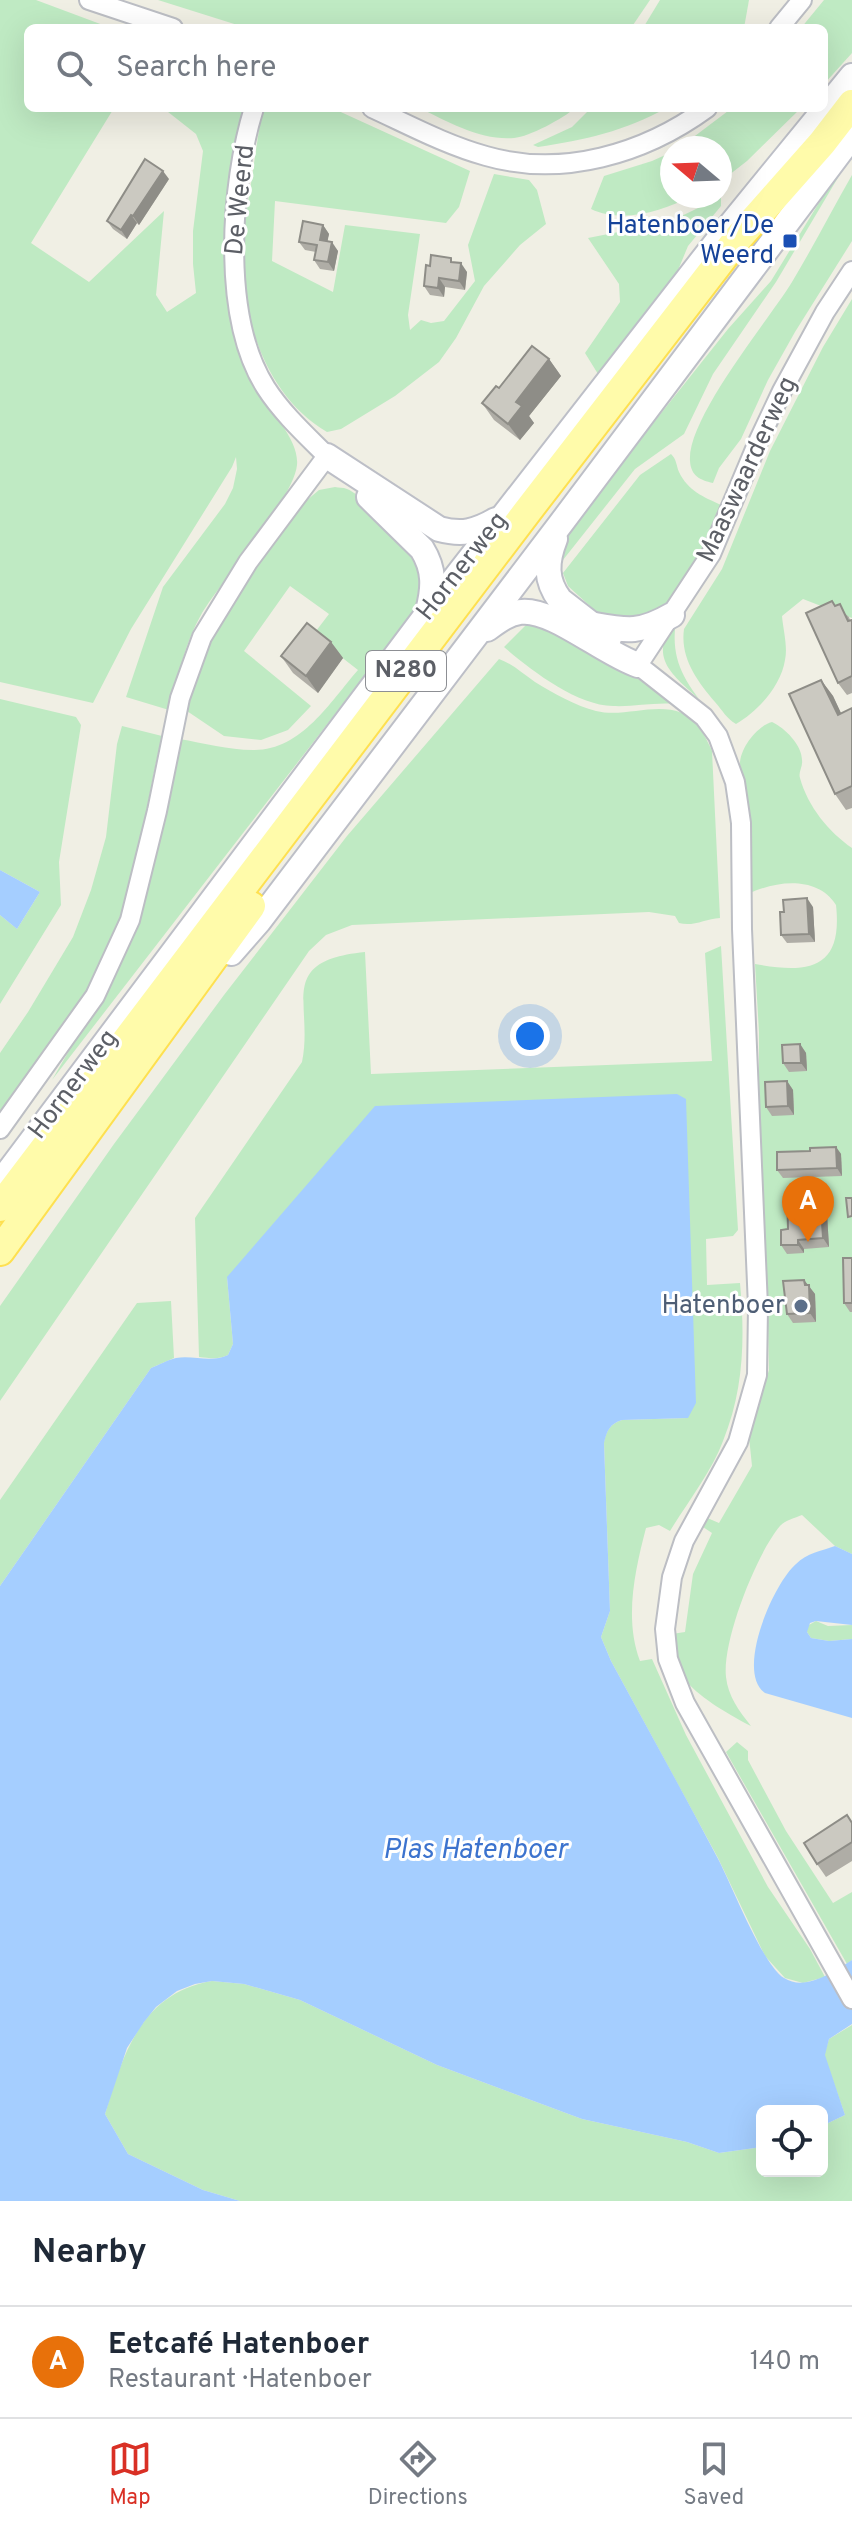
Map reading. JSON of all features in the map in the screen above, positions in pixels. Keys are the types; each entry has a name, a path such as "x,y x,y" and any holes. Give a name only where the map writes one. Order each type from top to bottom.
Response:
{"main road":[{"name":"Hornerweg","path":"828,105 852,76"},
{"name":"Hornerweg","path":"0,1251 257,898 749,250 852,104"},
{"name":"Hornerweg","path":"0,1183 428,613 719,239 823,112"},
{"name":"Hornerweg","path":"155,1039 259,921 852,136"},
{"name":"Hornerweg","path":"0,1207 738,238 822,143"},
{"path":"327,456 439,529 470,532 504,515"},
{"path":"327,456 428,558 433,582 428,613"},
{"path":"562,522 548,560 550,584 560,600 625,650 638,665"},
{"path":"470,643 503,617 531,611 549,617 619,659 638,665"},
{"path":"592,625 638,630 672,615"}],"street":[{"path":"89,0 161,24"},
{"path":"782,24 802,0"},
{"name":"De Weerd","path":"253,112 238,192 232,254 246,344 265,387 327,456"},
{"path":"381,112 449,144 488,157 540,164 588,160 622,152 663,135 700,112"},
{"name":"Maaswaarderweg","path":"638,665 711,554 782,391 825,312 852,271"},
{"name":"Hornerweg","path":"0,1129 95,996 130,920 180,698 202,637 248,562 327,456"},
{"path":"638,665 704,717 718,736 735,782 741,823 742,929 758,1307 757,1375 738,1442 684,1541 672,1577 665,1629 668,1659 685,1703 852,1999"}],"green space":[{"path":"0,0 36,0 100,24 24,24 24,112 112,112 31,243 89,282 164,211 156,295 167,312 196,293 193,231 203,151 196,134 168,112 243,112 227,207 225,273 228,306 246,371 285,429 296,453 297,465 284,497 196,624 182,660 169,710 126,697 163,587 225,504 233,488 236,457 131,629 93,703 0,682"},
{"path":"158,0 650,0 634,24 234,24"},
{"path":"660,0 749,0 745,24 645,24"},
{"path":"824,0 852,0 852,53 828,80 828,24 804,24"},
{"path":"262,112 341,112 470,171 459,207 446,223 275,201 272,261 333,292 345,225 420,234 408,315 410,330 421,320 431,323 444,321 475,281 468,245 494,174 529,180 537,190 546,224 520,245 484,286 456,338 439,362 395,396 341,429 327,432 290,401 264,359 255,336 244,287 242,245"},
{"path":"428,112 569,112 537,131 514,138 490,137"},
{"path":"587,112 658,112 604,134 538,147 533,145 572,127"},
{"path":"727,112 797,112 732,173 732,136 695,136"},
{"path":"852,149 852,154 776,282 713,374 684,434 635,469 559,565 566,537 728,329 771,281"},
{"path":"660,157 662,208 629,215 591,209 604,176"},
{"path":"852,175 852,241 795,332 768,380 741,439 719,468 713,483 700,479 694,474 690,461 701,420 731,370 792,282"},
{"path":"698,208 719,208 688,246 671,287 642,326 598,374 585,353 620,302 619,284 588,238 669,222"},
{"path":"852,299 852,618 803,599 782,616 786,644 783,670 760,705 736,724 708,694 691,668 683,640 684,629 722,569 770,451 823,347"},
{"path":"671,454 687,484 697,493 721,505 696,565 671,604 648,621 602,617 568,586 563,573 640,475"},
{"path":"335,487 347,489 365,502 401,538 418,562 423,581 414,612 52,1080 121,961 179,739 253,750 286,742 300,734 325,710 358,670 313,635 329,614 290,586 244,651 311,706 288,730 261,740 224,736 184,709 209,639 264,550 300,506 319,490"},
{"path":"676,621 678,663 699,699 673,674 664,655 663,645"},
{"path":"541,624 605,657 676,704 599,704 555,685 504,647 526,625"},
{"path":"499,659 549,690 588,709 607,713 672,710 697,724 712,751 720,918 684,924 679,923 675,916 649,912 352,925 326,935 309,951 0,1401 0,1306 224,995 347,836"},
{"path":"0,699 76,717 81,725 59,862 61,905 0,1004 0,915 17,929 40,892 0,870"},
{"path":"772,722 787,733 799,749 802,763 800,778 814,809 835,834 852,848 852,1554 835,1546 802,1515 782,1524 761,1556 735,1620 726,1661 729,1691 751,1726 708,1701 687,1682 678,1665 672,1634 685,1632 693,1574 712,1533 700,1525 705,1517 719,1523 752,1466 749,1437 769,1370 767,1279 759,1187 759,1032 755,964 791,968 818,962 828,954 834,943 837,926 836,905 828,895 807,885 783,884 748,894 748,807 740,764 746,745 755,733"},
{"path":"122,726 162,736 133,876 120,922 82,999 0,1116 0,1053 73,937 91,890 106,837"},
{"path":"721,946 738,1230 733,1236 706,1239 707,1285 740,1283 742,1343 739,1383 723,1441 699,1487 670,1531 659,1525 646,1528 635,1577 633,1628 640,1661 652,1659 686,1735 768,1887 825,1977 803,1983 785,1978 765,1956 718,1858 601,1637 610,1611 606,1434 622,1420 688,1418 227,1277 233,1344 224,1357 199,1357 195,1218 302,1062 304,989 309,975 319,965 337,957 365,952 371,1074 712,1061 705,953"},
{"path":"171,1301 174,1358 151,1368 0,1586 0,1500 137,1303"},
{"path":"816,1621 828,1626 852,1625 852,1639 829,1641 811,1638 807,1626"},
{"path":"737,1742 748,1751 748,1760 786,1831 833,1903 852,1892 852,1960 847,1964 726,1752"},
{"path":"212,1981 244,1984 300,2000 437,2065 582,2119 687,2142 719,2153 756,2148 756,2177 828,2177 828,2123 845,2115 824,2055 829,2039 852,2025 852,2201 240,2201 203,2190 128,2154 105,2114 119,2070 139,2030 168,1998"}],"water":[{"path":"0,870 40,892 17,929 0,915"},
{"name":"Plas Hatenboer","path":"677,1094 686,1099 696,1403 688,1418 622,1420 606,1434 610,1611 601,1637 716,1855 756,1940 775,1970 792,1982 801,1983 820,1978 852,1960 852,2024 829,2039 825,2055 845,2115 828,2123 828,2105 756,2105 756,2148 719,2153 687,2142 582,2119 437,2065 300,2000 244,1984 212,1981 177,1991 156,2007 127,2048 105,2114 128,2154 203,2190 240,2201 0,2201 0,1586 151,1368 176,1358 228,1355 233,1344 227,1277 375,1106"},
{"path":"835,1546 852,1554 852,1625 816,1621 810,1623 807,1632 811,1638 829,1641 852,1639 852,1718 765,1693 757,1682 754,1667 756,1648 768,1608 787,1574 805,1557"}],"building":[{"path":"145,159 163,171 121,230 107,221"},
{"path":"303,221 323,225 320,240 332,242 328,262 314,260 317,245 299,242"},
{"path":"431,255 461,263 459,281 439,278 438,288 424,286 426,265 430,266"},
{"path":"532,346 549,359 516,402 522,406 508,424 482,403 496,386 499,388"},
{"path":"832,601 835,606 840,604 848,621 852,620 852,676 838,683 806,613"},
{"path":"307,623 331,642 306,676 281,656"},
{"path":"821,680 838,715 852,708 852,786 835,794 789,694"},
{"path":"807,898 809,934 781,935 783,900"},
{"path":"800,1044 801,1063 783,1063 782,1045"},
{"path":"787,1081 788,1106 766,1107 765,1082"},
{"path":"836,1147 837,1168 777,1170 777,1152"},
{"path":"817,1193 823,1238 798,1240 798,1245 781,1245 781,1230 788,1229 787,1194"},
{"path":"846,1198 852,1198 852,1216 848,1217"},
{"path":"843,1258 852,1258 852,1303 844,1303"},
{"path":"804,1280 805,1285 809,1285 810,1313 787,1314 783,1281"},
{"path":"847,1815 852,1823 852,1842 817,1864 804,1843"}],"place":[{"name":"Hatenboer/De Weerd","path":"790,241"},
{"name":"Eetcafé Hatenboer","path":"808,1242"},
{"name":"Hatenboer","path":"801,1306"}]}
